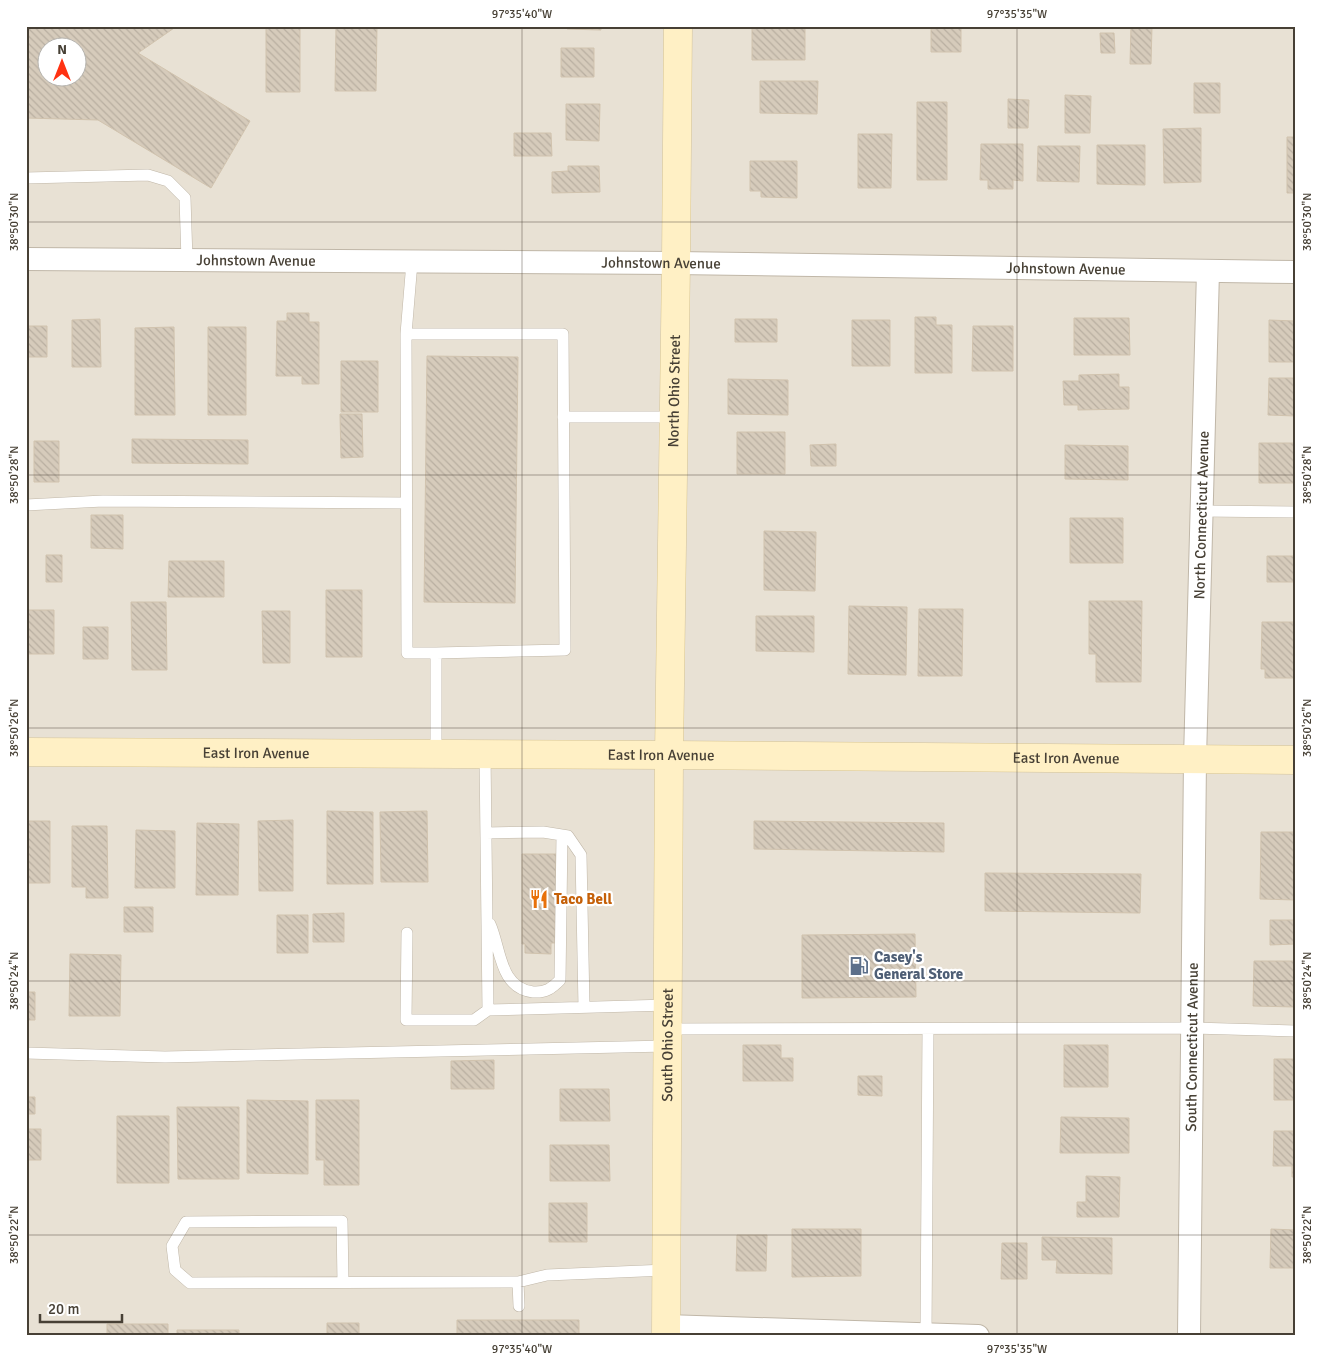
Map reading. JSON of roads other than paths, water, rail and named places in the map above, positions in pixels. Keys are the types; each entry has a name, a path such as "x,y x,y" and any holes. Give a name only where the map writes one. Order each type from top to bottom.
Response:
{"main road":[{"name":"North Ohio Street","path":"669,755 678,26"},
{"name":"East Iron Avenue","path":"26,752 1295,760"},
{"name":"South Ohio Street","path":"666,1331 669,755"}],"street":[{"name":"Johnstown Avenue","path":"26,259 676,264 1295,272"},
{"name":"North Connecticut Avenue","path":"1196,759 1208,271"},
{"name":"South Connecticut Avenue","path":"1190,1336 1196,759"},
{"path":"666,1331 978,1336"}],"lane":[{"path":"26,178 148,175 168,182 185,198 188,260"},
{"path":"406,334 563,334 565,650 407,654 406,334 412,262"},
{"path":"563,416 674,418"},
{"path":"26,505 103,501 406,503"},
{"path":"1202,511 1295,512"},
{"path":"436,653 436,754"},
{"path":"485,754 488,1010"},
{"path":"486,832 543,832 568,836 581,855 584,1007"},
{"path":"487,918 493,932 502,968 511,981 523,991 540,992 552,989 560,980 562,835"},
{"path":"407,933 406,1020 474,1020 488,1010 584,1007 668,1027"},
{"path":"26,1053 165,1057 668,1027 928,1029 1193,1028 1295,1031"},
{"path":"926,1334 928,1029"},
{"path":"343,1282 342,1221 186,1222 172,1246 175,1270 190,1283 518,1282 547,1275 666,1270"},
{"path":"518,1282 519,1306"}],"place":[{"name":"Taco Bell","path":"539,899"},
{"name":"Casey's General Store","path":"859,966"}]}
